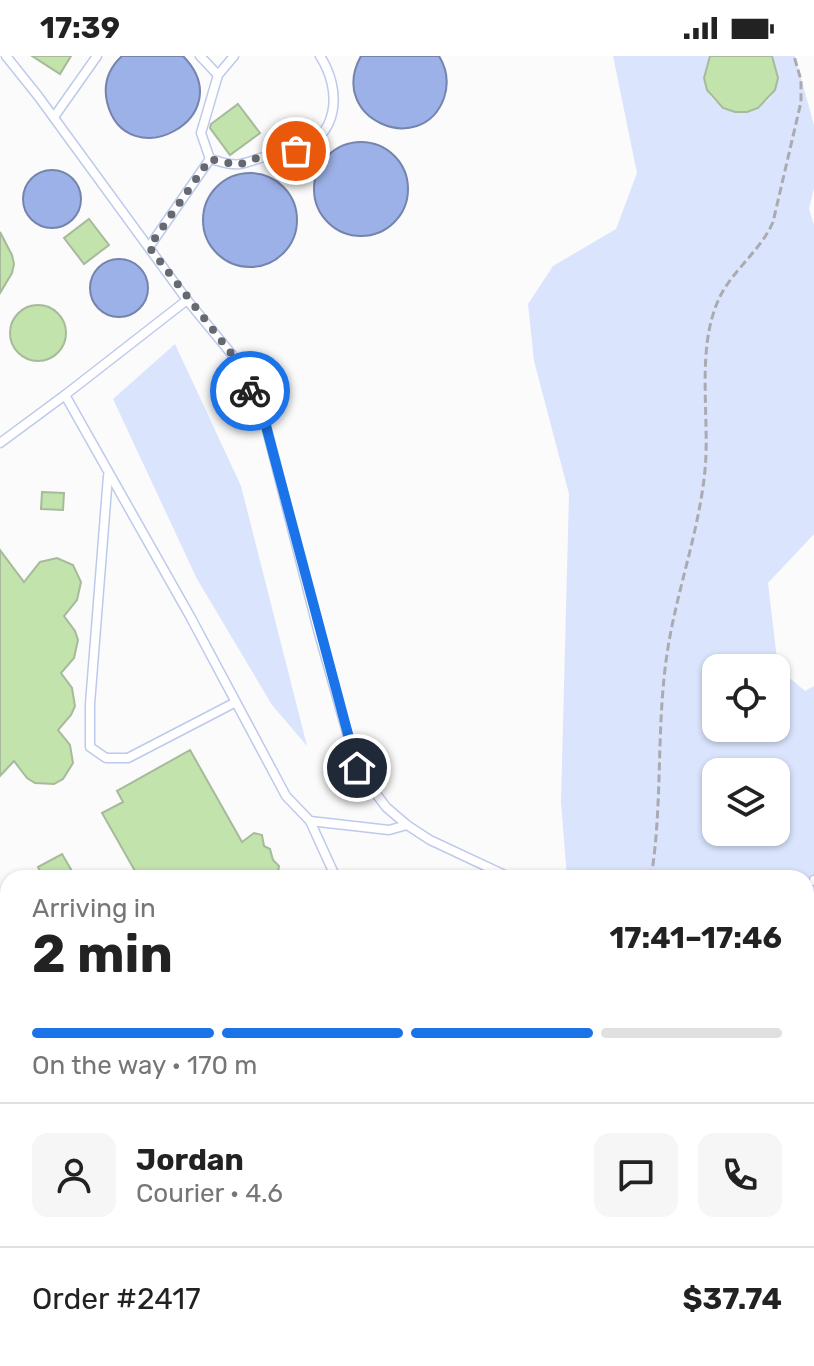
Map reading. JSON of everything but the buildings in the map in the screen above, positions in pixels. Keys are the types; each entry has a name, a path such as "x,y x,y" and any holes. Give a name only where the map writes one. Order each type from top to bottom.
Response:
{"lane":[{"path":"6,56 187,300 234,357 266,426 357,768 386,807 407,825 430,840 494,870"},
{"path":"54,117 97,56"},
{"path":"200,56 218,75"},
{"path":"210,159 201,133 218,75 234,56"},
{"path":"210,159 238,165 296,151 313,142 326,128 333,111 335,91 330,72 320,56"},
{"path":"149,247 210,159"},
{"path":"0,443 187,300"},
{"path":"65,395 191,618 286,796 310,821 332,870"},
{"path":"108,475 90,704 90,747 106,758 128,758 234,703"},
{"path":"310,821 389,830 407,825"}],"path":[{"path":"652,870 667,657 675,611 695,536 705,472 708,423 705,373 711,327 717,302 725,287 767,235 773,222 801,102 801,80 794,56"}],"shaded area":[{"path":"613,56 710,56 705,79 711,96 724,106 741,110 758,107 771,97 777,80 772,56 795,56 814,125 814,188 809,209 814,225 814,534 768,583 776,654 702,654 702,742 790,742 790,678 805,691 814,686 814,870 566,870 561,802 569,494 534,361 528,304 553,266 616,229 637,173"},
{"path":"175,344 241,486 307,746 272,705 197,579 113,399"}],"water":[{"path":"122,56 183,56 198,79 199,100 190,118 175,131 155,137 135,136 118,125 107,102 106,89 110,71"},
{"path":"361,56 439,56 447,82 444,98 433,116 417,126 399,128 381,124 366,113 356,98 354,78"},
{"path":"361,142 379,146 394,156 404,171 408,189 404,207 394,222 379,232 361,236 343,232 328,222 318,207 314,189 318,171 328,156 343,146"},
{"path":"52,170 73,178 81,199 73,220 52,228 31,220 23,199 31,178"},
{"path":"250,173 268,177 283,187 293,202 297,220 293,238 283,253 268,263 250,267 232,263 217,253 207,238 203,220 207,202 217,187 232,177"},
{"path":"119,259 140,267 148,288 140,309 119,317 98,309 90,288 98,267"}],"way so far":[{"path":"250,391 234,357 149,247 210,159 238,165 296,151"}],"route":[{"path":"250,391 266,426 357,768"}]}
